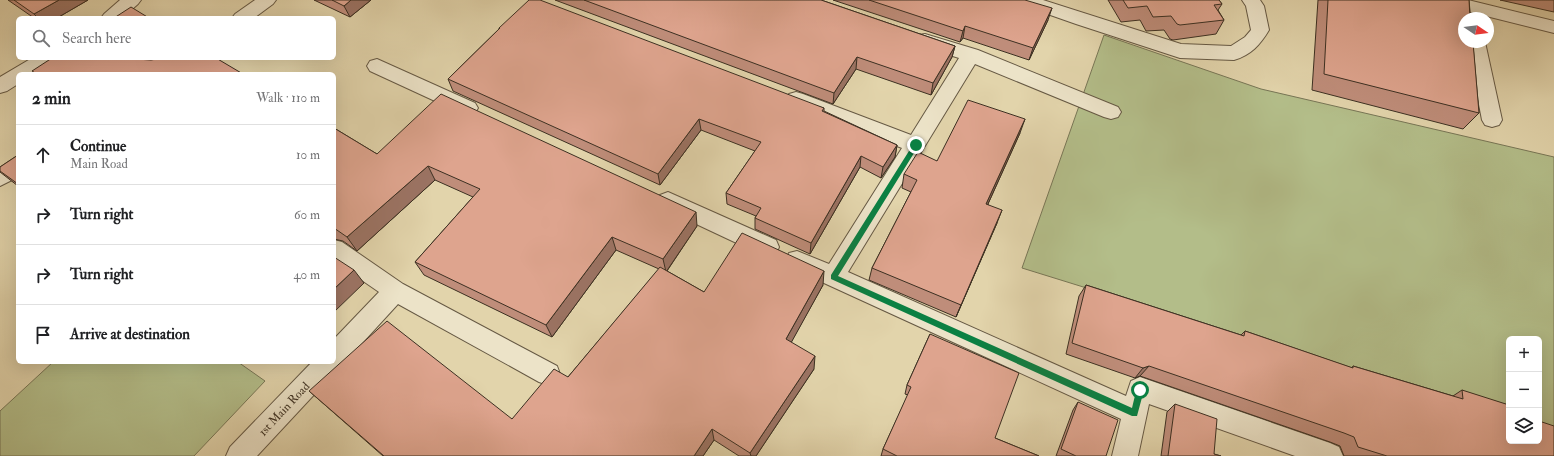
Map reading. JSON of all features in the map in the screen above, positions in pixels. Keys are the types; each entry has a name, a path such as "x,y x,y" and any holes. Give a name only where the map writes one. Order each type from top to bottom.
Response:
{"street":[{"path":"112,16 132,0"},
{"path":"244,16 267,0"},
{"path":"1025,0 1180,51 1234,53 1252,42 1260,30 1251,0"},
{"path":"1069,0 1082,20"},
{"path":"1469,8 1554,27"},
{"path":"912,35 971,55 1111,112"},
{"path":"1477,48 1492,120"},
{"path":"833,277 971,55"},
{"path":"24,72 43,60"},
{"path":"378,66 486,116"},
{"path":"776,92 916,145"},
{"path":"0,178 16,168"},
{"path":"652,193 833,277 1137,401 1330,456"},
{"path":"336,250 395,291 548,374"},
{"path":"336,354 395,291"},
{"name":"1st Main Road","path":"239,456 326,364"},
{"path":"1125,456 1137,401"}],"green space":[{"path":"1104,35 1261,89 1554,157 1554,433 1542,430 1542,336 1506,336 1506,418 1022,268"},
{"path":"51,364 241,364 265,381 194,456 0,456 0,411"}],"building":[{"path":"14,0 59,0 34,14"},
{"path":"332,0 351,0 344,6"},
{"path":"529,0 540,0 824,108 822,111 897,145 883,167 861,156 811,243 755,218 761,208 726,193 761,142 699,119 658,174 448,79"},
{"path":"584,0 821,0 955,46 933,83 857,57 834,93"},
{"path":"869,0 1025,0 1052,8 1033,48 965,26 963,31"},
{"path":"1123,0 1219,0 1222,4 1214,5 1224,20 1180,25 1177,24 1171,16 1153,17 1147,6 1128,8"},
{"path":"1328,0 1469,0 1470,12 1458,12 1458,48 1474,48 1479,113 1324,74"},
{"path":"131,7 146,16 117,16"},
{"path":"49,60 219,60 240,72 34,72 32,71"},
{"path":"441,94 696,212 663,259 612,237 546,325 415,262 480,189 428,166 347,237 336,229 336,129 377,154"},
{"path":"968,100 1025,119 986,204 1002,210 961,305 872,268 917,180 904,174 918,152 937,161"},
{"path":"16,156 16,183 0,171 0,167"},
{"path":"742,233 824,271 786,339 815,356 750,453 712,429 694,456 384,456 309,391 387,321 512,419 554,369 568,377 660,267 704,292"},
{"path":"336,258 354,270 336,287"},
{"path":"1086,285 1244,336 1245,331 1353,368 1353,366 1463,399 1462,390 1506,404 1506,444 1542,444 1542,422 1554,426 1554,456 1387,456 1358,447 1354,437 1344,433 1149,366 1143,368 1072,343"},
{"path":"930,334 1019,373 995,438 1039,456 897,456 883,449 911,387 907,385"},
{"path":"1078,402 1118,420 1106,456 1076,456 1061,449"},
{"path":"1175,404 1217,419 1214,454 1221,456 1168,456"}],"route":[{"path":"916,145 833,277 1135,413 1140,390"}]}
